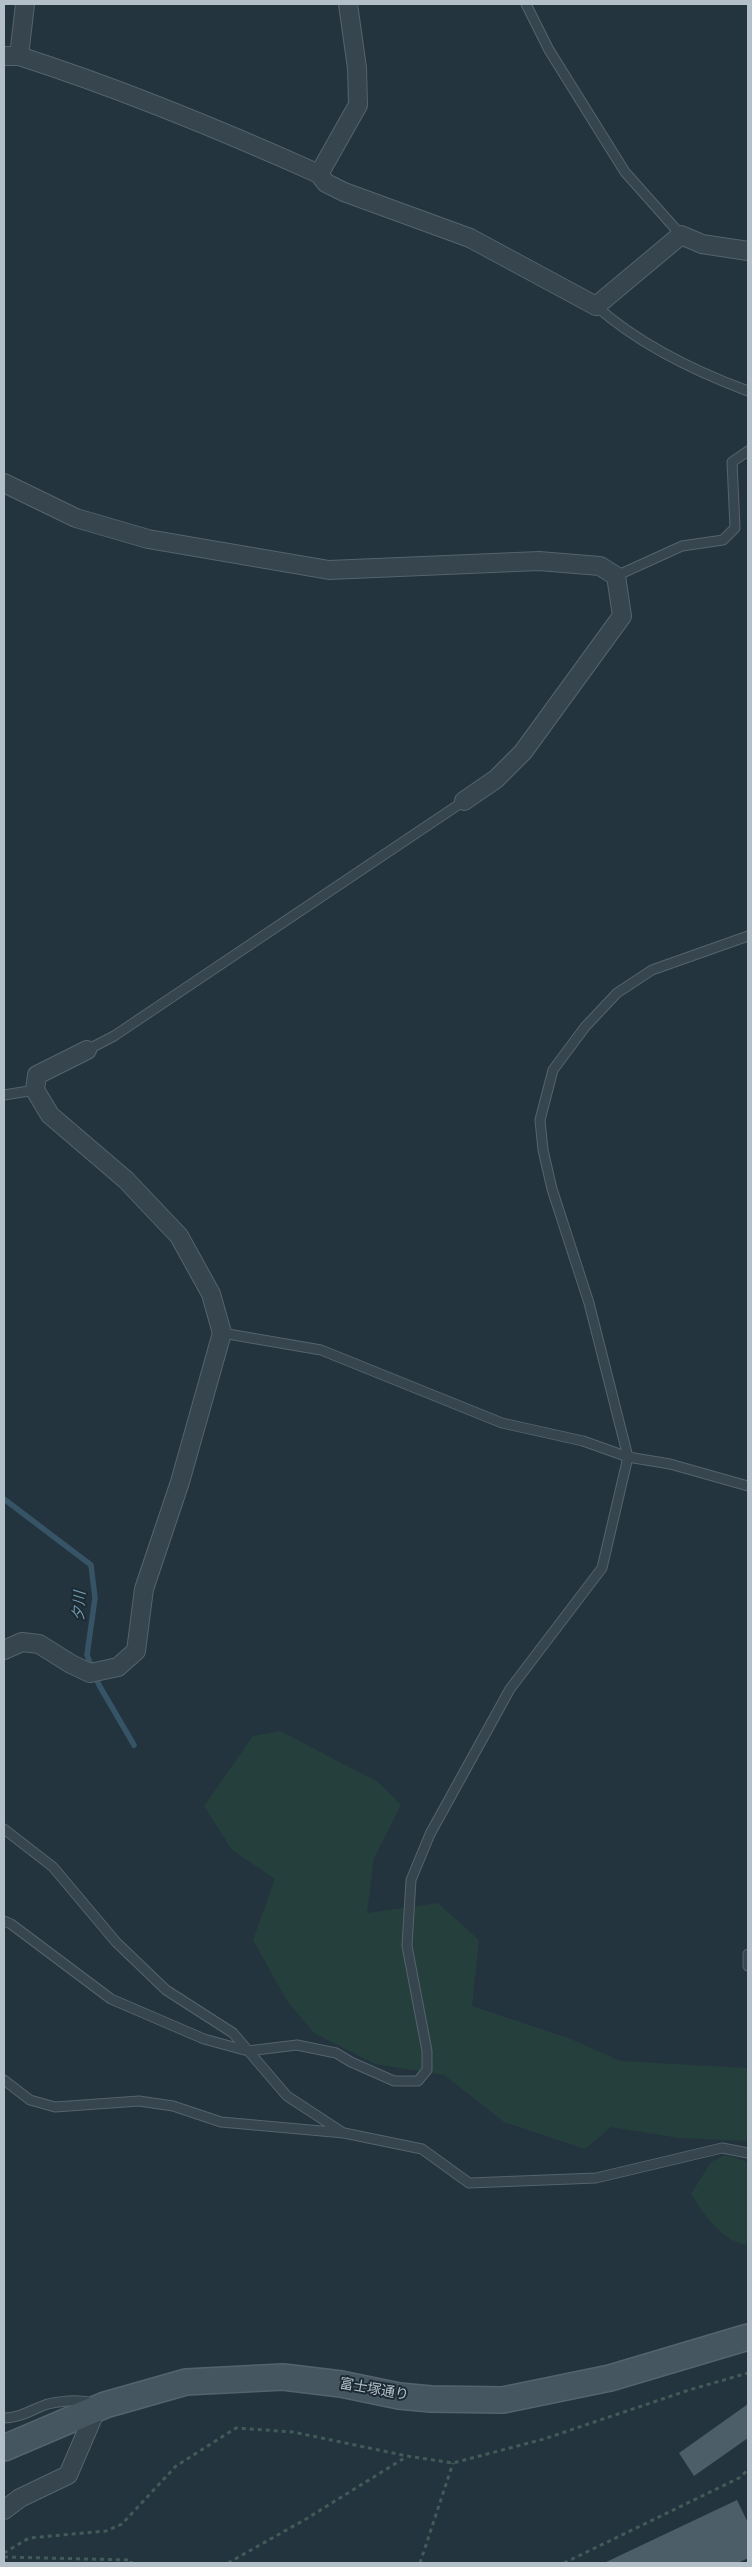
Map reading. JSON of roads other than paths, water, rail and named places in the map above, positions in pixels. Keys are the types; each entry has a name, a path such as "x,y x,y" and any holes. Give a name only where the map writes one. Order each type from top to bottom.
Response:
{"street":[{"path":"25,4 12,56 74,74 199,120 319,174 326,183 344,192 470,238 596,306 681,235 702,244 748,251"},
{"path":"319,174 358,106 357,68 348,4"},
{"path":"4,483 76,518 148,539 328,570 539,561 600,566 616,576 622,616 523,752 496,779 464,801"},
{"path":"4,1650 22,1642 39,1644 70,1664 90,1673 118,1667 136,1651 144,1589 180,1482 222,1333 212,1294 179,1236 126,1180 50,1115 36,1090 37,1075 87,1050"},
{"name":"富士塚通り","path":"4,2448 101,2408 186,2382 283,2377 341,2384 423,2398 503,2400 610,2378 748,2337"},
{"path":"4,2510 20,2498 68,2474 101,2408"}],"lane":[{"path":"526,4 549,50 625,172 681,235"},
{"path":"596,306 621,328 700,373 748,391"},
{"path":"616,576 682,546 723,540 735,528 732,462 748,451"},
{"path":"87,1050 114,1036 464,801"},
{"path":"4,1921 11,1924 111,1999 204,2039 248,2051 297,2045 336,2053 394,2082 418,2081 427,2070 427,2050 407,1946 411,1880 430,1834 510,1689 602,1568 628,1457 589,1303 552,1189 543,1150 540,1120 553,1070 585,1027 617,993 652,970 748,936"},
{"path":"4,1096 36,1090"},
{"path":"222,1333 321,1350 502,1423 583,1441 628,1457 670,1464 748,1486"},
{"path":"4,1829 54,1867 116,1942 166,1990 234,2033 287,2096 344,2133"},
{"path":"748,1954 748,1966"},
{"path":"4,2080 30,2100 55,2107 139,2101 173,2106 220,2122 344,2133 422,2149 469,2184 596,2178 722,2148 748,2153"},
{"path":"4,2418 16,2418 48,2404 77,2399 101,2408"}],"waterway":[{"name":"夕川","path":"4,1499 91,1565 95,1598 87,1655 99,1685 134,1745"}]}
